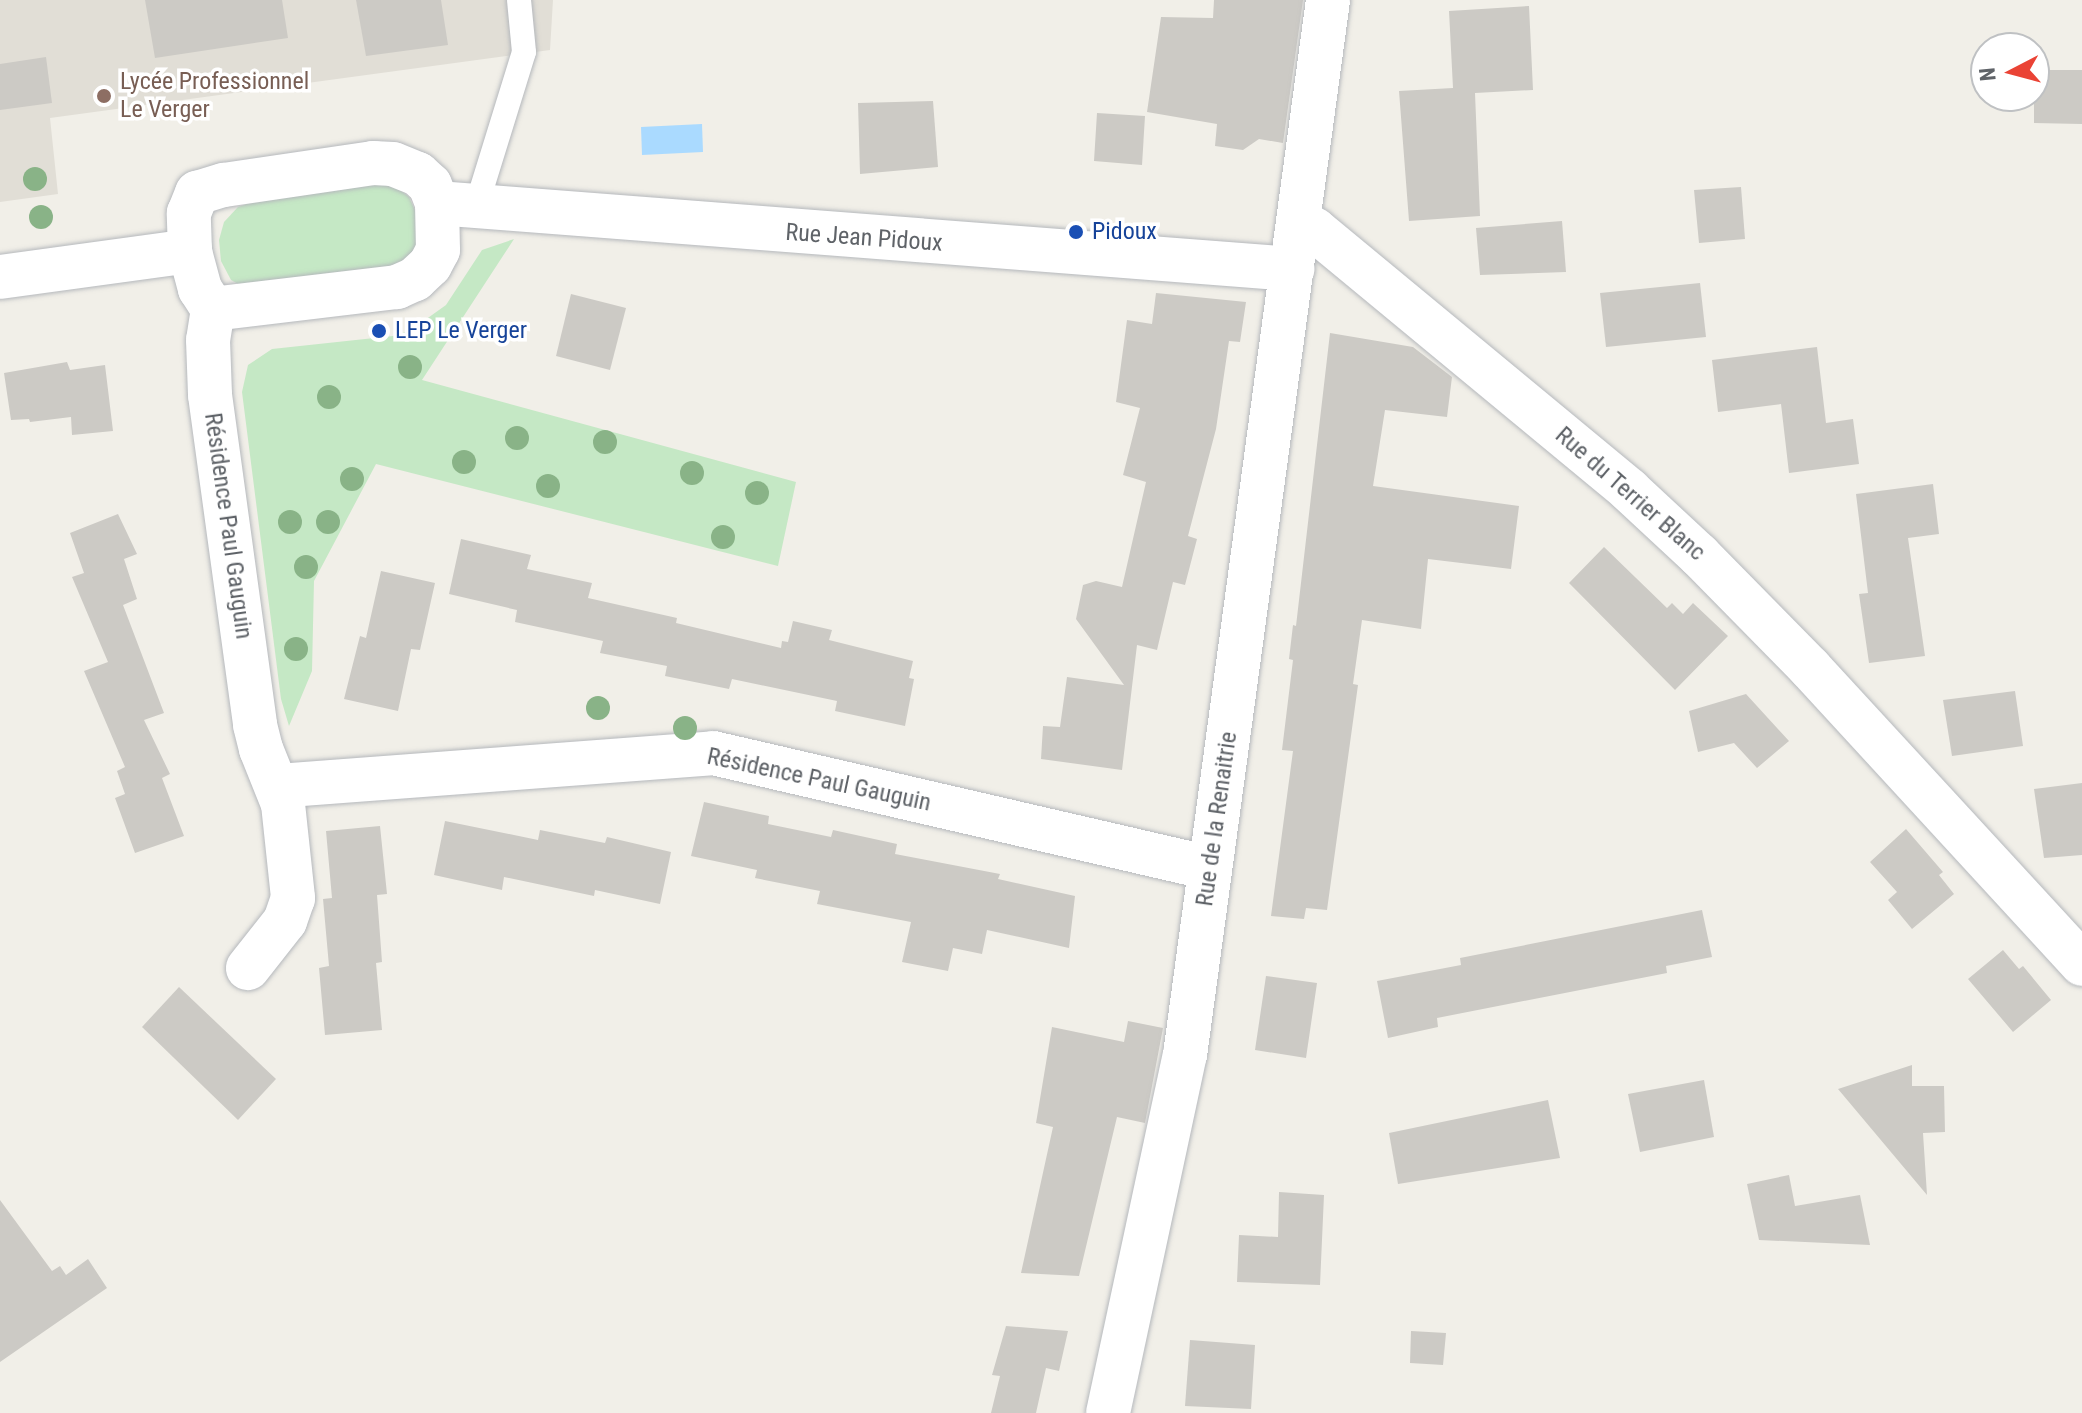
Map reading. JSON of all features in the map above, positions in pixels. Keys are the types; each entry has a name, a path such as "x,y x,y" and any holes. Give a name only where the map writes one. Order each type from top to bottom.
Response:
{"street":[{"path":"1299,221 1328,0"},
{"path":"373,163 393,164 418,174 456,205 430,265 415,279 397,287 213,309 200,289 190,251 189,213 192,198 204,190 224,185 373,163"},
{"name":"Rue Jean Pidoux","path":"456,205 1292,269"},
{"name":"Rue de la Renaitrie","path":"1108,1413 1185,1055 1299,221"},
{"name":"Rue du Terrier Blanc","path":"1299,221 1315,230 1617,480 1699,555 1810,668 2082,964"},
{"path":"0,277 190,251"},
{"name":"Résidence Paul Gauguin","path":"213,309 208,340 210,395 255,725 261,749 277,786 286,823 291,911 248,968"},
{"name":"Résidence Paul Gauguin","path":"277,786 713,753 1210,868"}],"lane":[{"path":"456,205 524,52 519,0"}],"shaded area":[{"name":"Lycée Professionnel Le Verger","path":"0,0 553,0 550,50 50,118 58,194 0,202"}],"green space":[{"path":"373,183 394,185 409,197 417,215 419,233 415,252 404,266 249,290 231,280 221,261 219,240 224,222 238,207 258,200"},
{"path":"514,239 422,380 796,482 778,566 376,464 314,581 312,671 289,726 281,699 242,392 248,365 272,349 393,336 411,330 446,305 482,250"}],"water":[{"path":"702,124 703,152 642,155 641,127"}],"building":[{"path":"145,0 282,0 288,38 155,58"},
{"path":"356,0 441,0 448,45 366,56"},
{"path":"1214,0 1303,0 1283,143 1259,139 1243,150 1215,146 1217,124 1147,112 1161,17 1213,18"},
{"path":"1529,6 1533,90 1475,93 1480,216 1409,221 1399,91 1453,88 1449,11"},
{"path":"46,57 52,103 0,110 0,64"},
{"path":"2050,70 2082,70 2082,124 2034,123 2034,112 2050,112"},
{"path":"933,101 938,167 860,174 858,103"},
{"path":"1097,113 1145,116 1142,165 1094,161"},
{"path":"1741,187 1745,239 1699,243 1694,190"},
{"path":"1562,221 1566,272 1480,275 1476,228"},
{"path":"1700,283 1706,337 1606,347 1600,293"},
{"path":"1156,293 1246,302 1240,342 1229,341 1216,429 1188,536 1197,539 1185,585 1173,582 1157,650 1137,645 1122,770 1041,759 1043,726 1060,727 1067,677 1124,685 1076,619 1083,585 1096,581 1122,587 1146,482 1123,475 1140,408 1116,402 1127,320 1152,324"},
{"path":"571,294 626,308 610,370 556,356"},
{"path":"1330,333 1413,347 1452,377 1447,417 1385,410 1373,486 1519,506 1511,569 1428,559 1421,629 1362,620 1353,684 1358,685 1327,910 1306,908 1304,919 1271,916 1293,751 1282,750 1293,660 1289,659 1293,625 1296,626"},
{"path":"1817,347 1826,423 1853,419 1859,464 1789,473 1781,404 1718,412 1712,360"},
{"path":"67,362 70,370 105,365 113,431 72,435 71,417 30,422 29,419 11,420 4,373"},
{"path":"1933,484 1939,534 1908,538 1925,656 1869,663 1859,594 1868,593 1856,494"},
{"path":"118,514 137,554 124,559 137,599 123,605 164,713 144,720 170,774 162,778 184,836 135,853 115,798 125,794 117,771 125,767 84,671 108,662 72,577 84,573 70,533"},
{"path":"461,539 531,555 527,569 592,583 588,598 677,618 676,623 781,648 782,641 788,642 793,621 832,630 829,640 913,661 909,678 914,679 905,726 835,711 837,701 732,679 729,689 665,676 667,666 600,653 603,641 515,622 517,610 449,594"},
{"path":"1604,547 1667,608 1672,603 1683,614 1693,603 1728,636 1675,690 1569,583"},
{"path":"381,571 435,583 420,650 411,649 398,711 344,699 360,636 366,638"},
{"path":"2015,691 2023,746 1952,756 1943,700"},
{"path":"1746,694 1789,741 1757,768 1734,743 1698,752 1689,711"},
{"path":"2082,783 2082,855 2044,858 2034,789"},
{"path":"704,802 769,816 768,824 831,837 833,830 897,844 895,854 1000,874 998,879 1075,896 1069,948 987,930 982,954 953,948 948,971 902,962 911,922 817,904 820,891 755,878 757,870 691,856"},
{"path":"445,821 538,840 540,830 605,843 607,837 671,852 660,904 595,890 594,896 504,877 502,890 434,875"},
{"path":"380,826 387,894 377,895 382,962 376,963 382,1030 325,1035 319,968 329,966 323,899 332,898 326,831"},
{"path":"1906,829 1943,872 1939,875 1954,894 1912,929 1888,900 1897,892 1870,862"},
{"path":"1702,910 1712,957 1666,966 1667,973 1437,1018 1438,1027 1388,1038 1377,981 1461,965 1460,958"},
{"path":"2003,950 2019,969 2023,966 2051,1000 2013,1032 1968,979"},
{"path":"1266,976 1317,983 1306,1058 1255,1050"},
{"path":"179,987 276,1079 238,1120 142,1027"},
{"path":"1128,1021 1163,1028 1145,1123 1117,1117 1079,1276 1021,1273 1053,1127 1036,1123 1052,1027 1124,1042"},
{"path":"1912,1065 1912,1086 1944,1086 1945,1132 1923,1133 1927,1195 1838,1089"},
{"path":"1704,1080 1714,1137 1640,1152 1628,1094"},
{"path":"1548,1100 1560,1158 1398,1184 1389,1133"},
{"path":"1789,1175 1795,1206 1860,1195 1870,1245 1759,1240 1747,1184"},
{"path":"1279,1192 1324,1195 1320,1285 1237,1282 1239,1235 1278,1237"},
{"path":"0,1200 52,1271 60,1266 66,1275 88,1259 107,1288 0,1362"},
{"path":"1006,1326 1068,1331 1059,1371 1046,1368 1036,1413 991,1413 1000,1376 992,1375"},
{"path":"1411,1331 1446,1333 1443,1365 1410,1363"},
{"path":"1190,1340 1255,1345 1251,1409 1185,1406"}],"place":[{"name":"Lycée Professionnel Le Verger","path":"104,96"},
{"name":"Pidoux","path":"1076,232"},
{"name":"LEP Le Verger","path":"379,331"}]}
